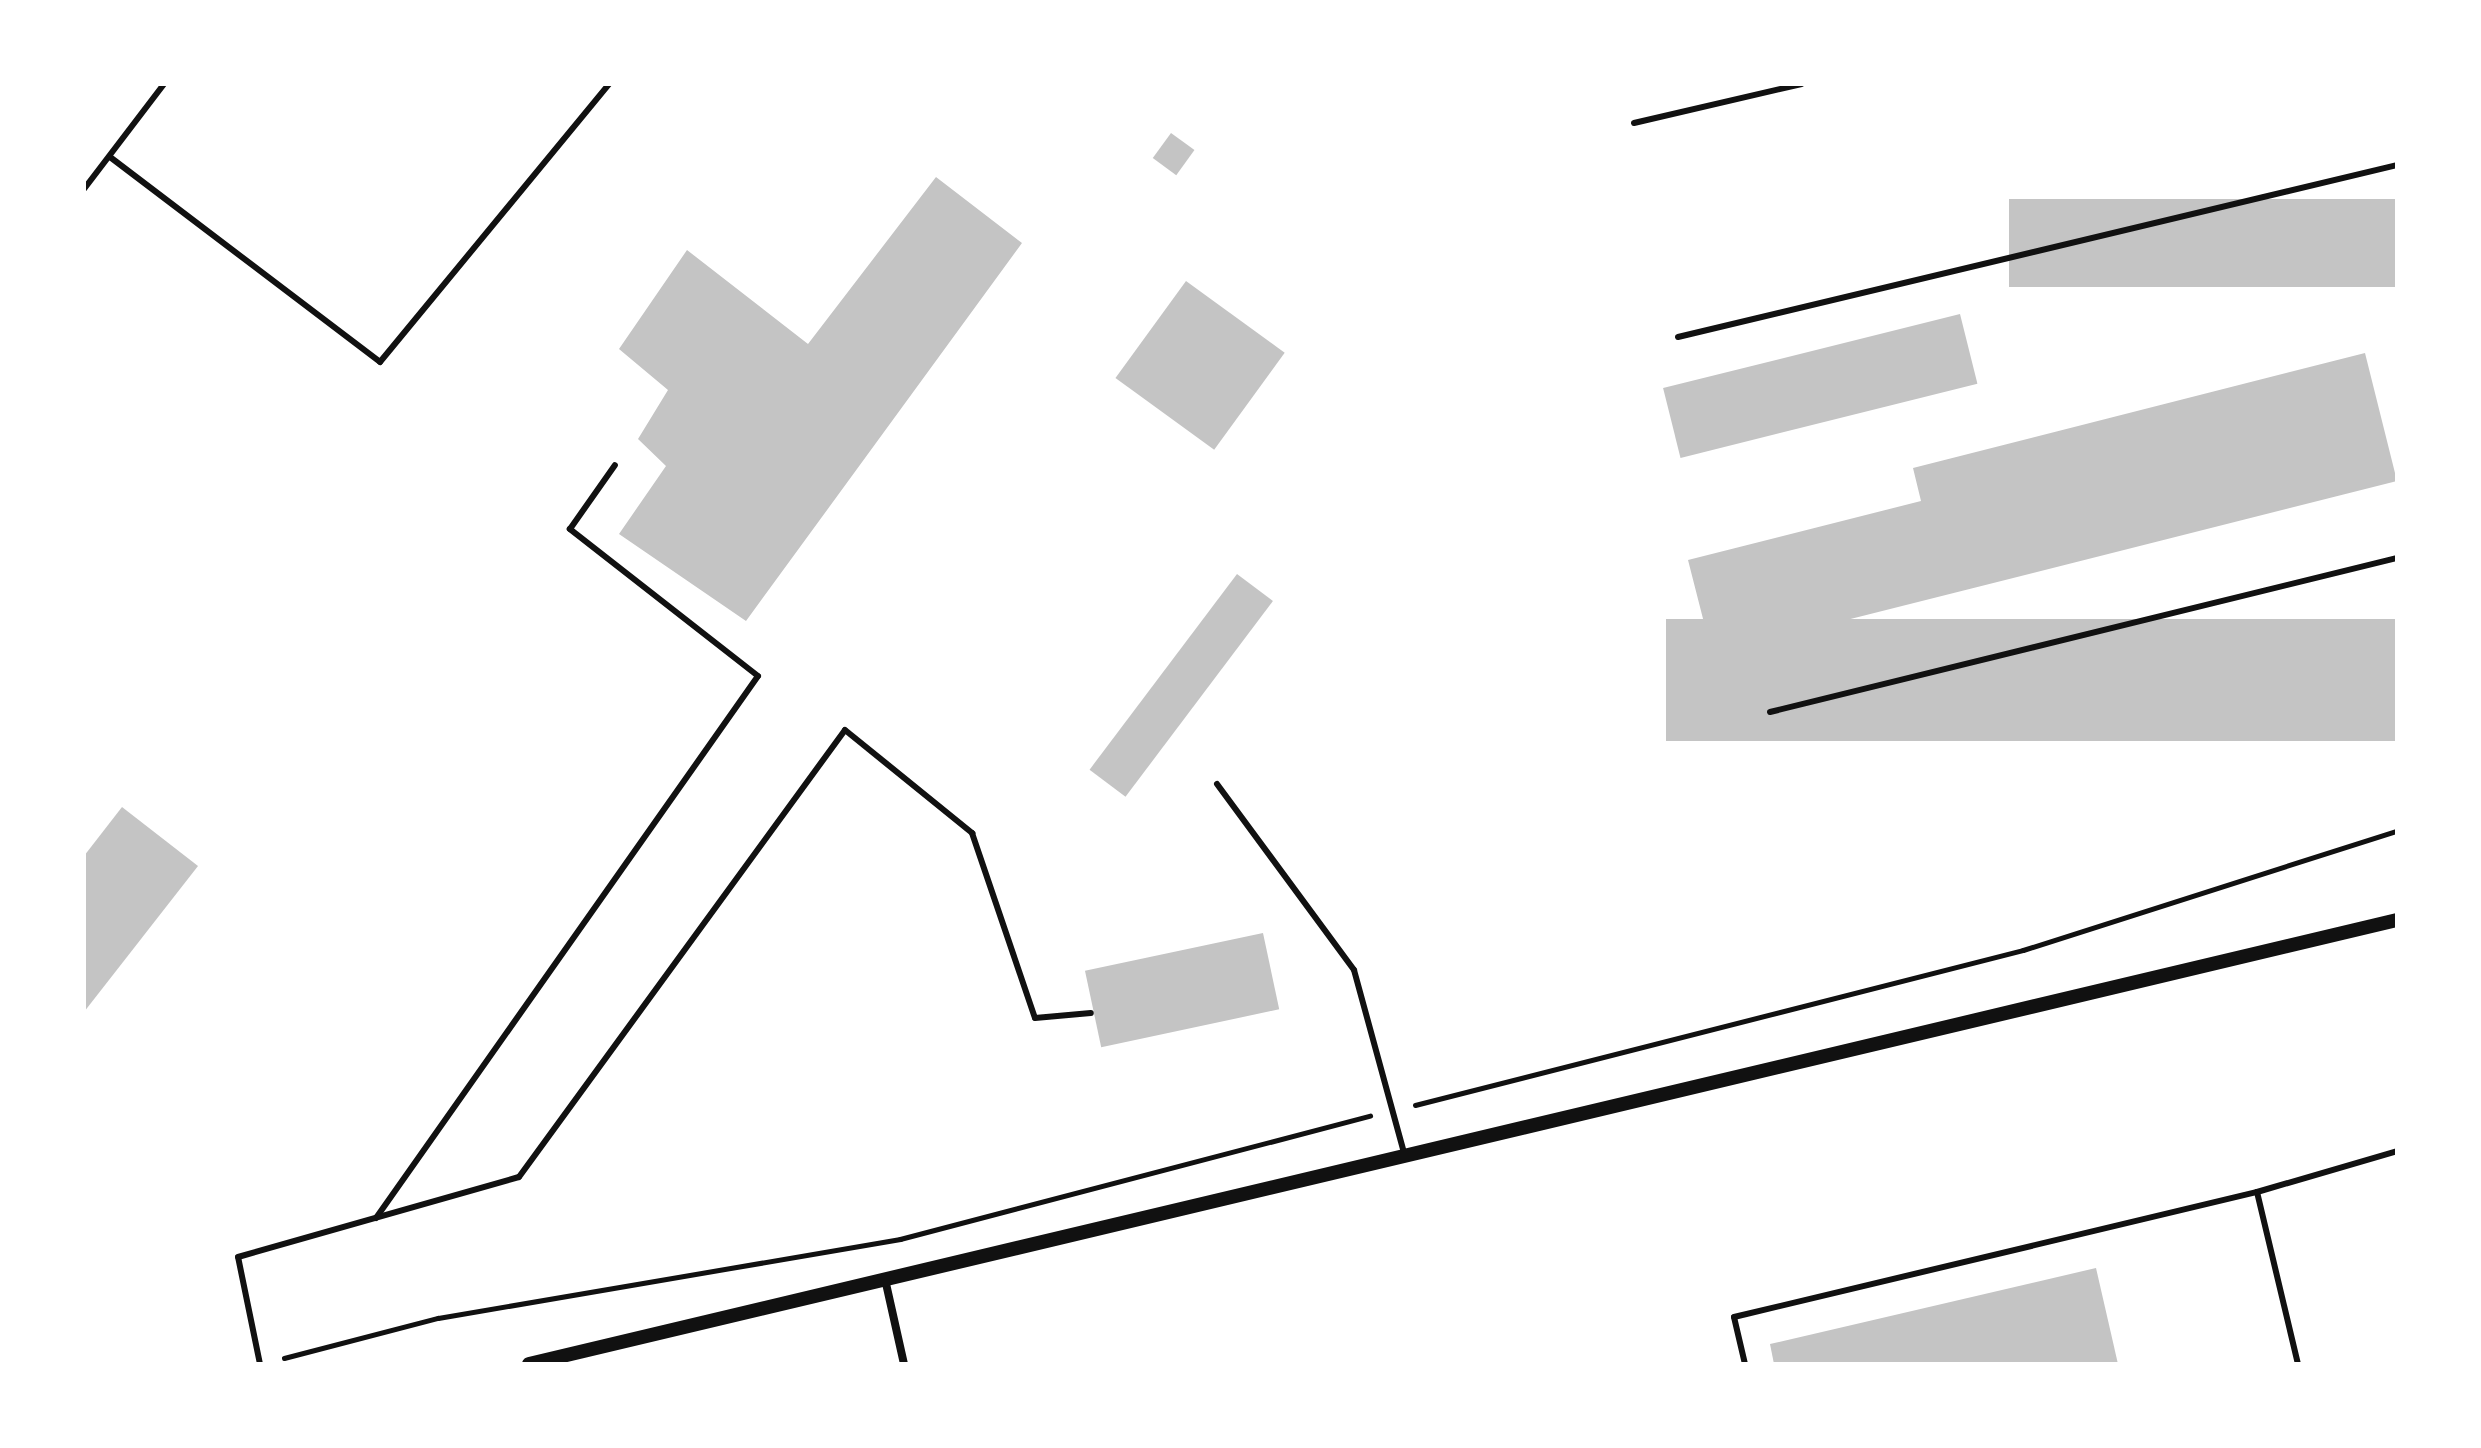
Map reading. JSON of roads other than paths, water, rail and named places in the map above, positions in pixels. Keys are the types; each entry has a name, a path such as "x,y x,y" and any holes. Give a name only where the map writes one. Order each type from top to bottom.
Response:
{"street":[{"path":"529,1364 2397,920"},
{"path":"885,1279 904,1364"}],"lane":[{"path":"84,189 164,84"},
{"path":"110,157 380,362 609,84"},
{"path":"1634,123 1802,84"},
{"path":"1678,337 2397,165"},
{"path":"376,1218 758,676 570,529 615,465"},
{"path":"1770,712 2397,558"},
{"path":"260,1364 238,1257 519,1177 845,730 972,833 1035,1018 1091,1013"},
{"path":"1217,784 1354,970 1405,1156"},
{"path":"1745,1364 1734,1317 2257,1192 2397,1151"},
{"path":"2257,1192 2298,1364"}]}
